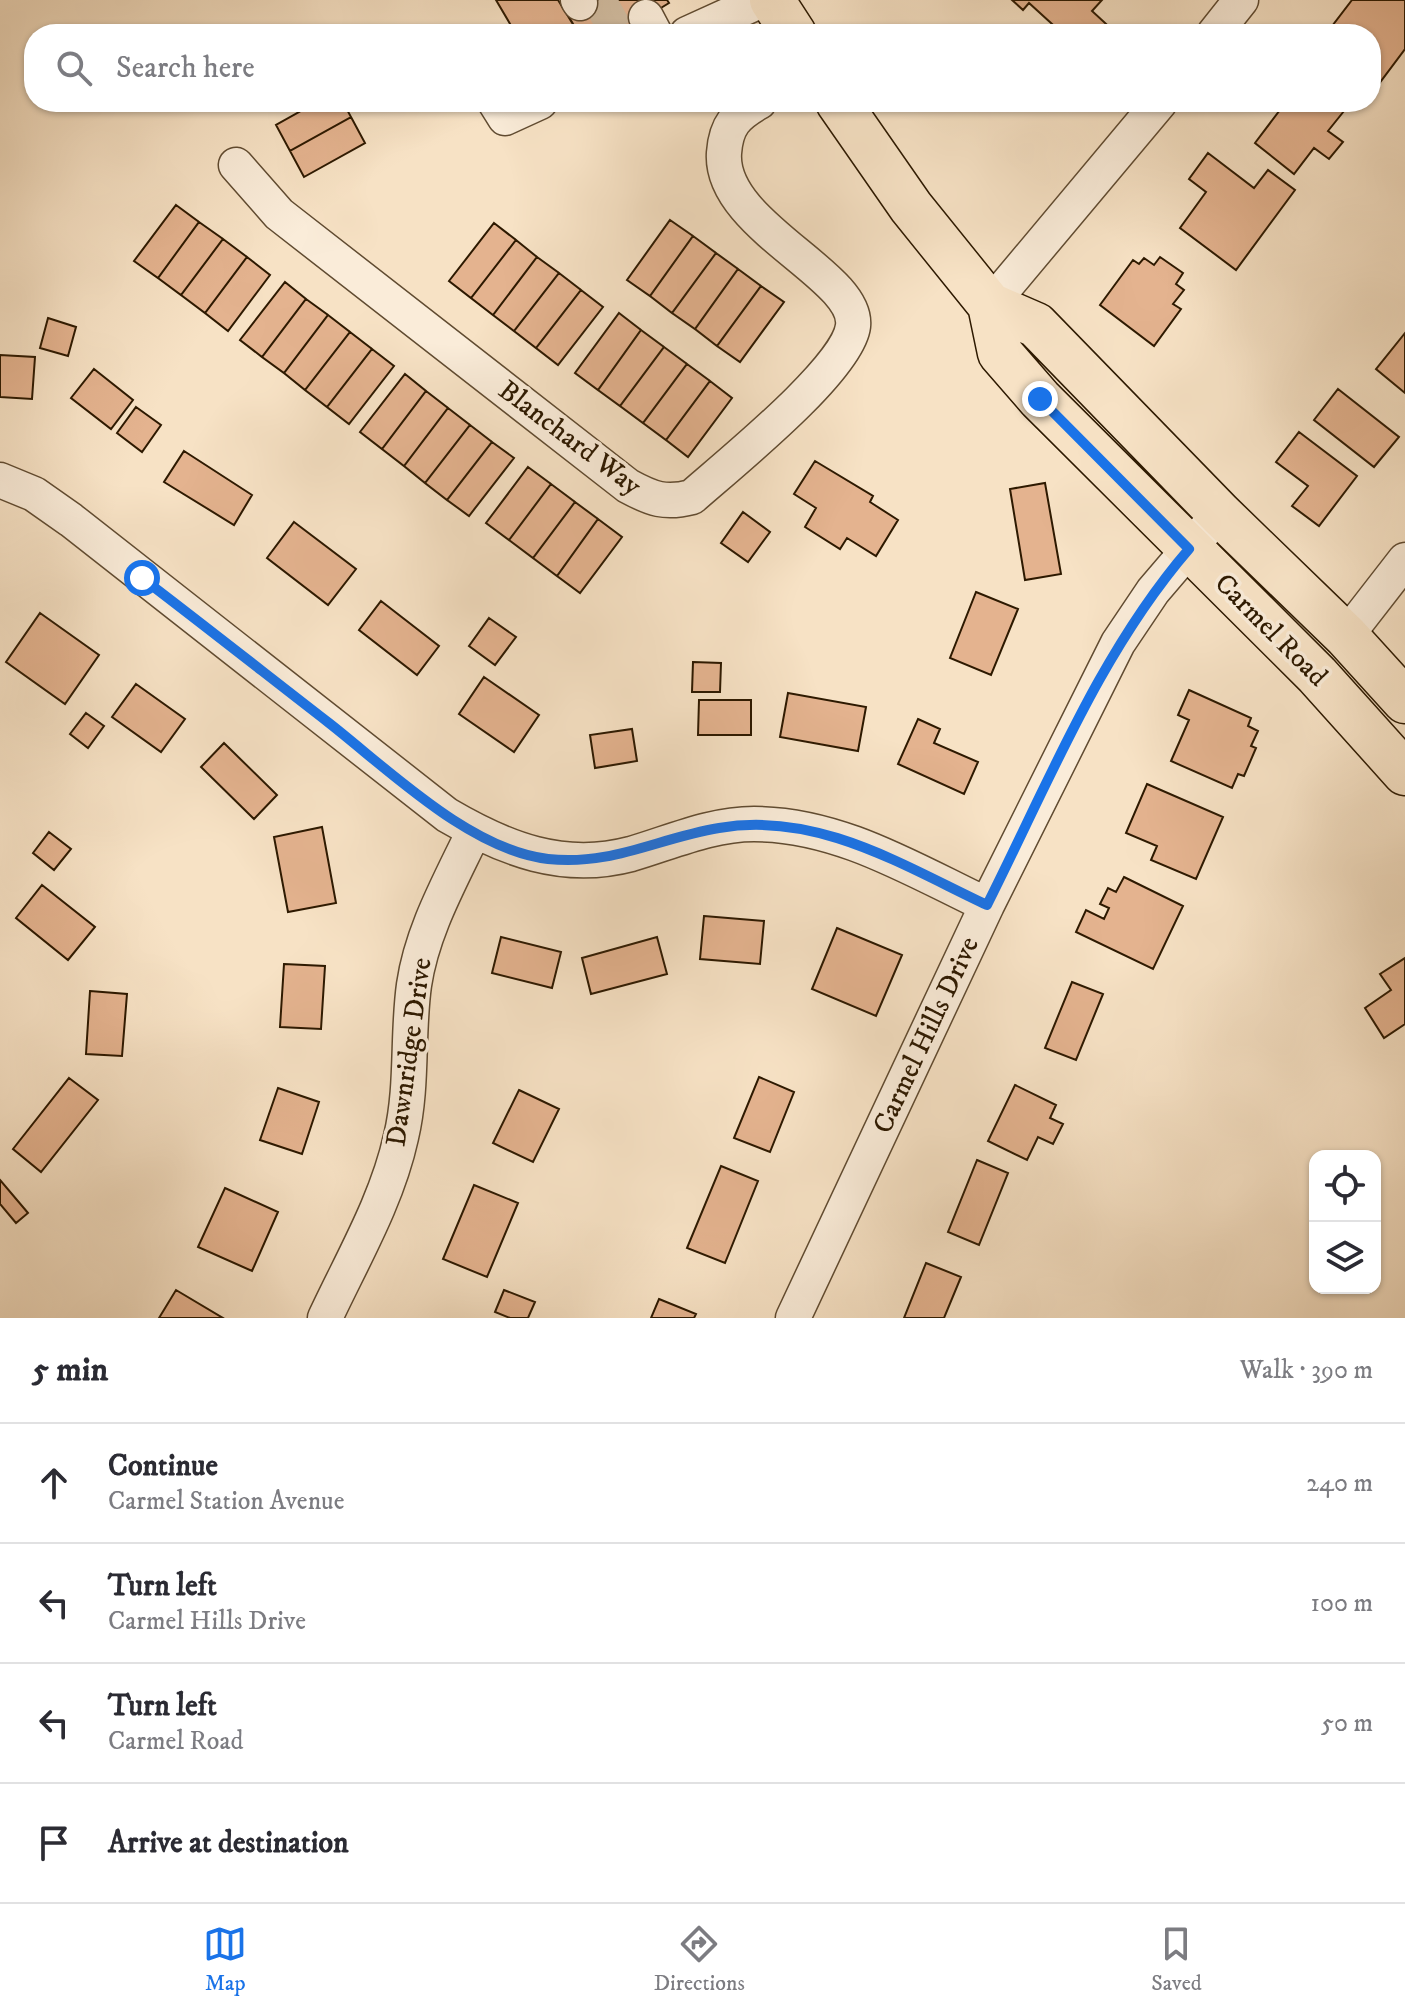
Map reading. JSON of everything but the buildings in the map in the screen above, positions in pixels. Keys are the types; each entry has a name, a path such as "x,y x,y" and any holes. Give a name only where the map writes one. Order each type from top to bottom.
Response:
{"main road":[{"path":"772,0 788,24"},
{"name":"Carmel Road","path":"845,112 911,207 990,305 1000,353 1040,399 1317,675 1405,773"},
{"name":"Carmel Road","path":"990,305 1036,325 1220,514 1346,636 1405,701"}],"street":[{"path":"709,24 762,0"},
{"path":"1222,24 1241,0"},
{"path":"501,112 505,118 518,112"},
{"name":"Blanchard Way","path":"236,165 279,214 616,476 656,501 673,502 692,497 822,378 846,349 854,324 845,297 773,235 734,194 723,162 725,133 742,112"},
{"path":"990,305 1152,112"},
{"path":"0,480 34,494 71,520 447,815 508,847 545,859 593,861 631,854 718,828 753,824 797,826 861,845 987,905"},
{"name":"Carmel Hills Drive","path":"793,1318 987,905 1118,643 1153,591 1220,514"},
{"path":"1346,636 1405,560"},
{"name":"Dawnridge Drive","path":"325,1318 387,1185 402,1137 409,1084 414,985 423,945 474,831"}],"tunnel":[{"path":"599,0 612,24"}],"route":[{"path":"142,578 447,815 508,847 545,859 593,861 631,854 671,839 718,828 753,824 797,826 861,845 987,905 1118,643 1153,591 1189,549 1040,399"}]}
